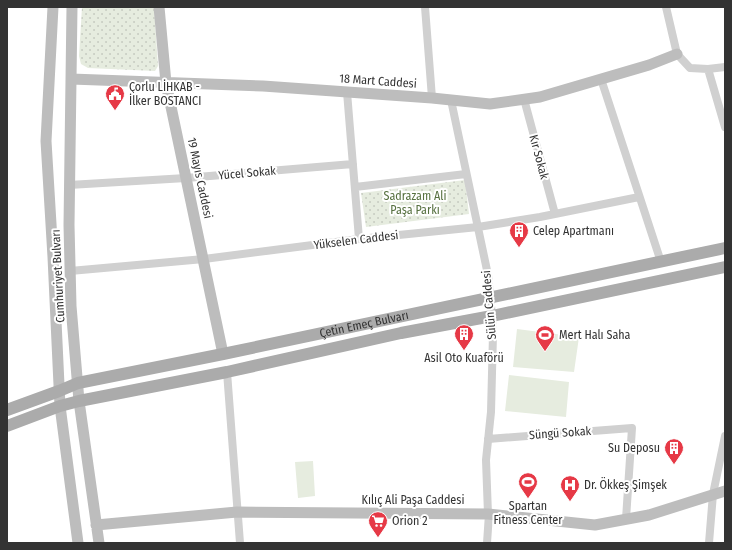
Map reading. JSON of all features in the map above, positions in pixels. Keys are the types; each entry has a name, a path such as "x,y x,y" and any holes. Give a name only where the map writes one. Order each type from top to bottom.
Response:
{"main road":[{"name":"Çetin Emeç Bulvarı","path":"7,410 78,383 223,354 725,248"},
{"name":"Çetin Emeç Bulvarı","path":"7,426 60,406 79,401 227,372 401,333 492,316 725,267"}],"street":[{"name":"Cumhuriyet Bulvarı","path":"53,7 46,141 60,406 78,543"},
{"name":"Cumhuriyet Bulvarı","path":"72,7 68,225 71,306 79,401 98,543"},
{"name":"19 Mayıs Caddesi","path":"160,7 166,83 223,354"},
{"path":"425,7 432,98"},
{"path":"666,7 676,54 690,68 708,69 725,67"},
{"name":"18 Mart Caddesi","path":"71,79 263,86 432,98 490,104 540,97 649,65 676,54"},
{"path":"708,69 725,127"},
{"path":"601,79 661,262"},
{"path":"347,92 359,239"},
{"name":"Sülün Caddesi","path":"451,100 488,274 492,316 491,412 486,460 489,514 486,543"},
{"name":"Kır Sokak","path":"524,100 554,214"},
{"name":"Yücel Sokak","path":"69,185 186,178 353,164"},
{"path":"355,186 466,174"},
{"name":"Yükselen Caddesi","path":"70,271 204,259 359,239 478,227 639,197"},
{"path":"227,372 240,543"},
{"name":"Süngü Sokak","path":"488,439 632,428 626,519"},
{"path":"709,543 713,494 725,436"},
{"name":"Kılıç Ali Paşa Caddesi","path":"96,525 238,512 489,514 595,526 650,515 725,491"}],"green space":[{"path":"82,7 154,7 158,66 155,71 88,68 81,64 79,56"},
{"name":"Sadrazam Ali Paşa Parkı","path":"465,180 469,214 366,227 361,193"},
{"name":"Mert Halı Saha","path":"517,329 579,337 574,372 513,367"},
{"path":"509,375 569,382 566,417 505,411"},
{"path":"313,461 315,496 298,498 295,462"}],"place":[{"name":"Çorlu LİHKAB - İlker BOSTANCI","path":"115,111"},
{"name":"Celep Apartmanı","path":"519,248"},
{"name":"Asil Oto Kuaförü","path":"464,351"},
{"name":"Mert Halı Saha","path":"545,352"},
{"name":"Su Deposu","path":"674,465"},
{"name":"Spartan Fitness Center","path":"528,499"},
{"name":"Dr. Ökkeş Şimşek","path":"570,502"},
{"name":"Orion 2","path":"378,538"}]}
